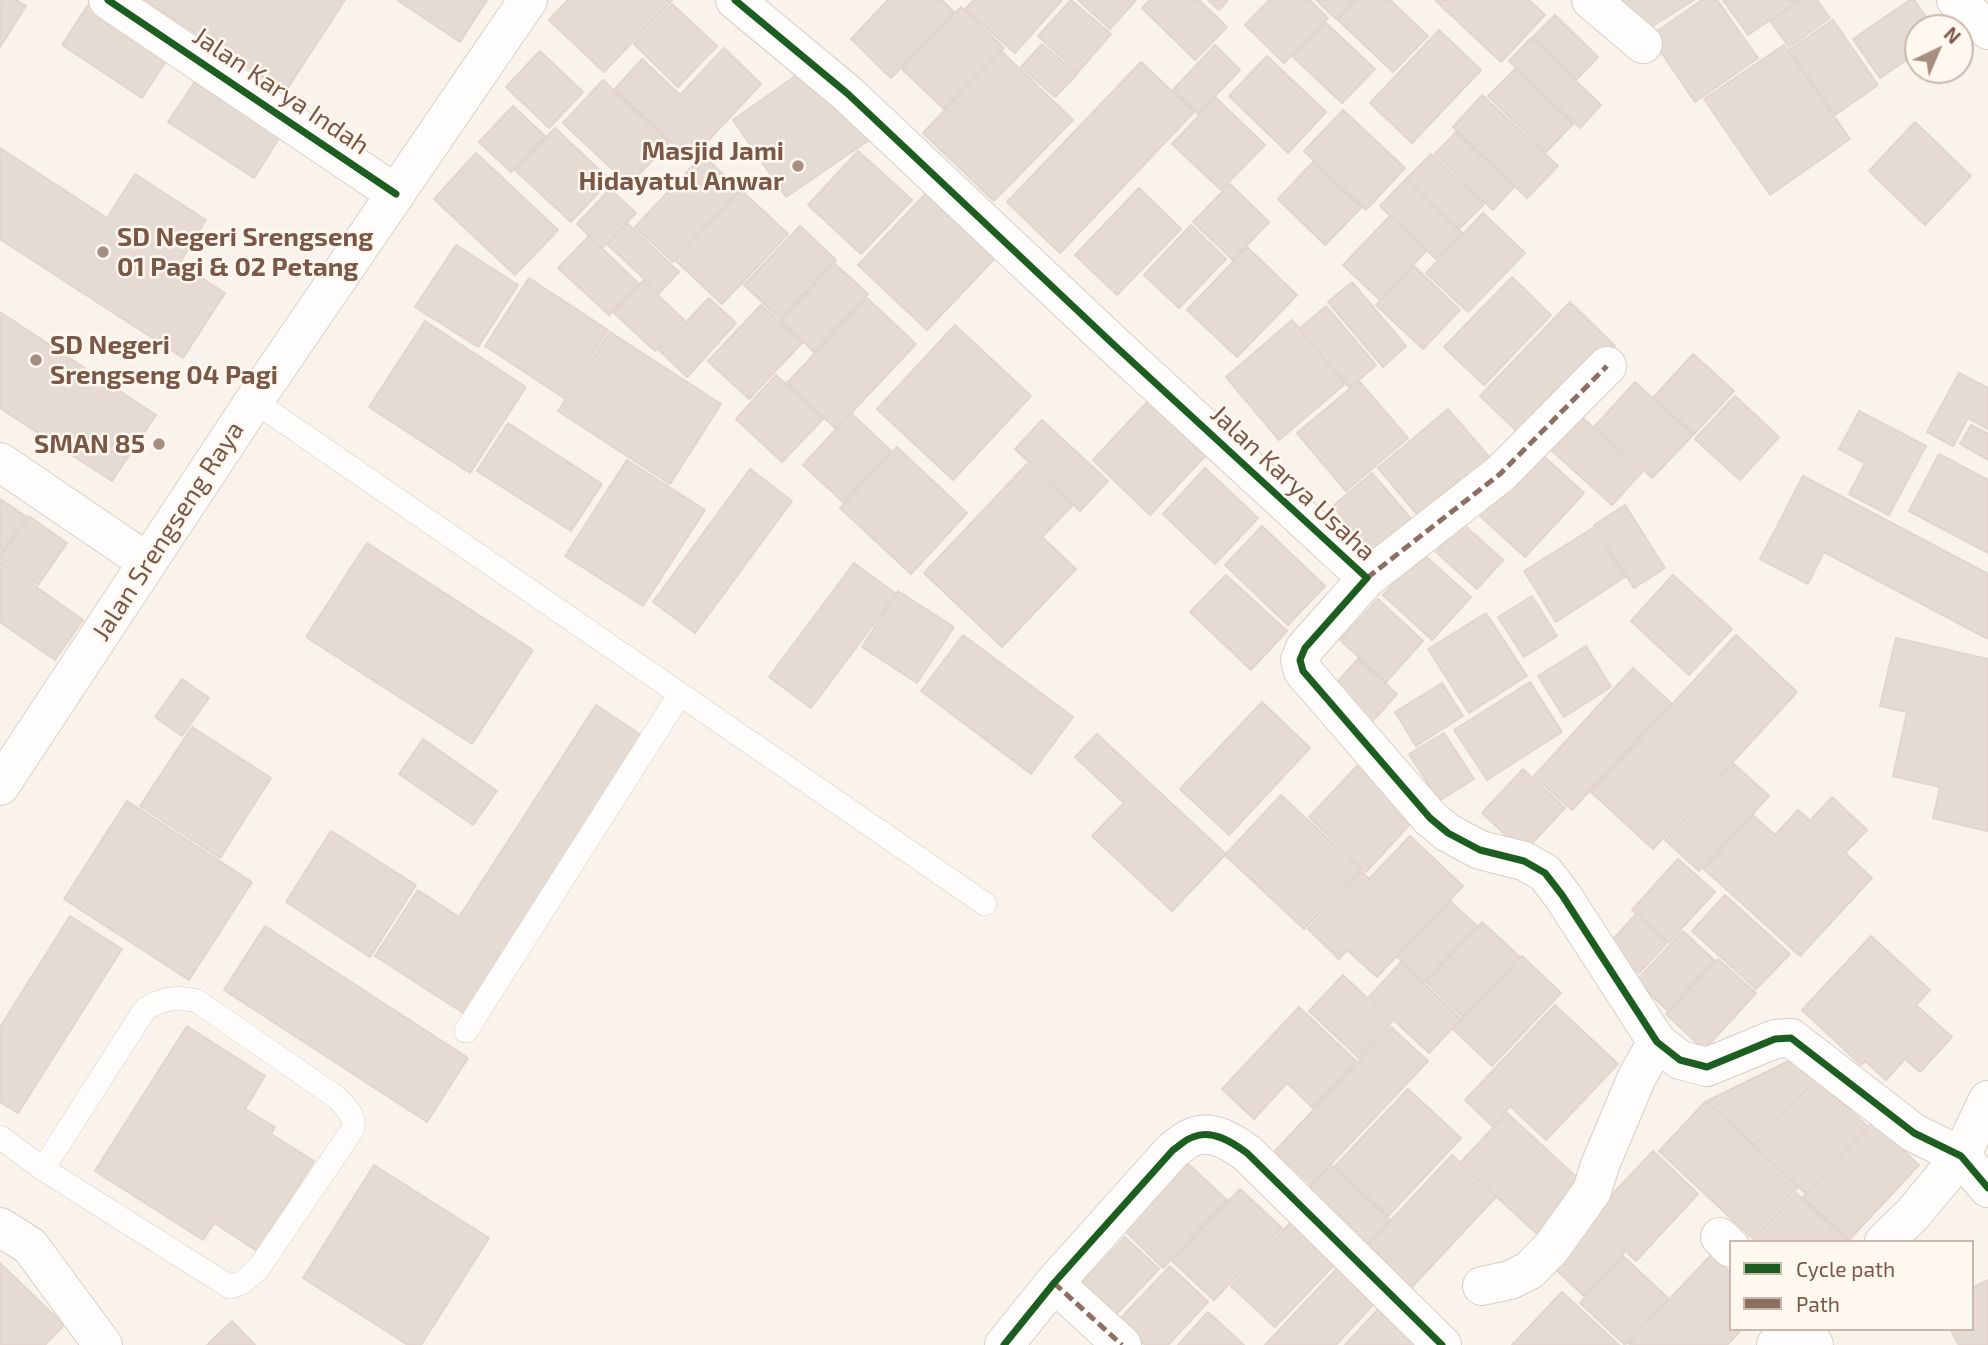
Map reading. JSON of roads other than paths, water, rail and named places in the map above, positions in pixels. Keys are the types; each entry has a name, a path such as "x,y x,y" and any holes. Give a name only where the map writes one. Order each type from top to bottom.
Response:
{"street":[{"name":"Jalan Karya Indah","path":"108,0 396,194"},
{"name":"Jalan Srengseng Raya","path":"0,786 254,401 528,0"},
{"name":"Jalan Karya Usaha","path":"734,0 848,94 1367,578 1305,648 1300,660 1303,671 1430,818 1448,834 1480,850 1524,862 1545,873 1657,1042 1680,1060 1707,1067 1775,1039 1791,1038 1914,1133 1961,1156 1988,1188"},
{"path":"1591,0 1643,44"},
{"path":"1956,0 1988,30"},
{"path":"1367,578 1500,474 1607,366"},
{"path":"0,462 147,562"},
{"path":"1482,1286 1510,1280 1530,1270 1552,1247 1592,1191 1637,1077 1657,1042"},
{"path":"1886,1240 1912,1215 1961,1156 1988,1101"},
{"path":"1004,1345 1054,1283 1174,1150 1194,1136 1212,1135 1230,1140 1247,1153 1442,1345"},
{"path":"0,1227 30,1246 103,1345"},
{"path":"1054,1283 1122,1345"},
{"path":"1776,1345 1790,1331"}],"lane":[{"path":"254,401 985,904"},
{"path":"466,1031 680,694"},
{"path":"0,1137 43,1169 230,1287 242,1283 258,1269 353,1129 354,1120 349,1109 336,1097 197,1001 177,996 160,1000 145,1009 43,1169"}],"place":[{"name":"Masjid Jami Hidayatul Anwar","path":"798,166"},
{"name":"SD Negeri Srengseng 01 Pagi & 02 Petang","path":"103,252"},
{"name":"SD Negeri Srengseng 04 Pagi","path":"36,360"},
{"name":"SMAN 85","path":"159,444"}]}
